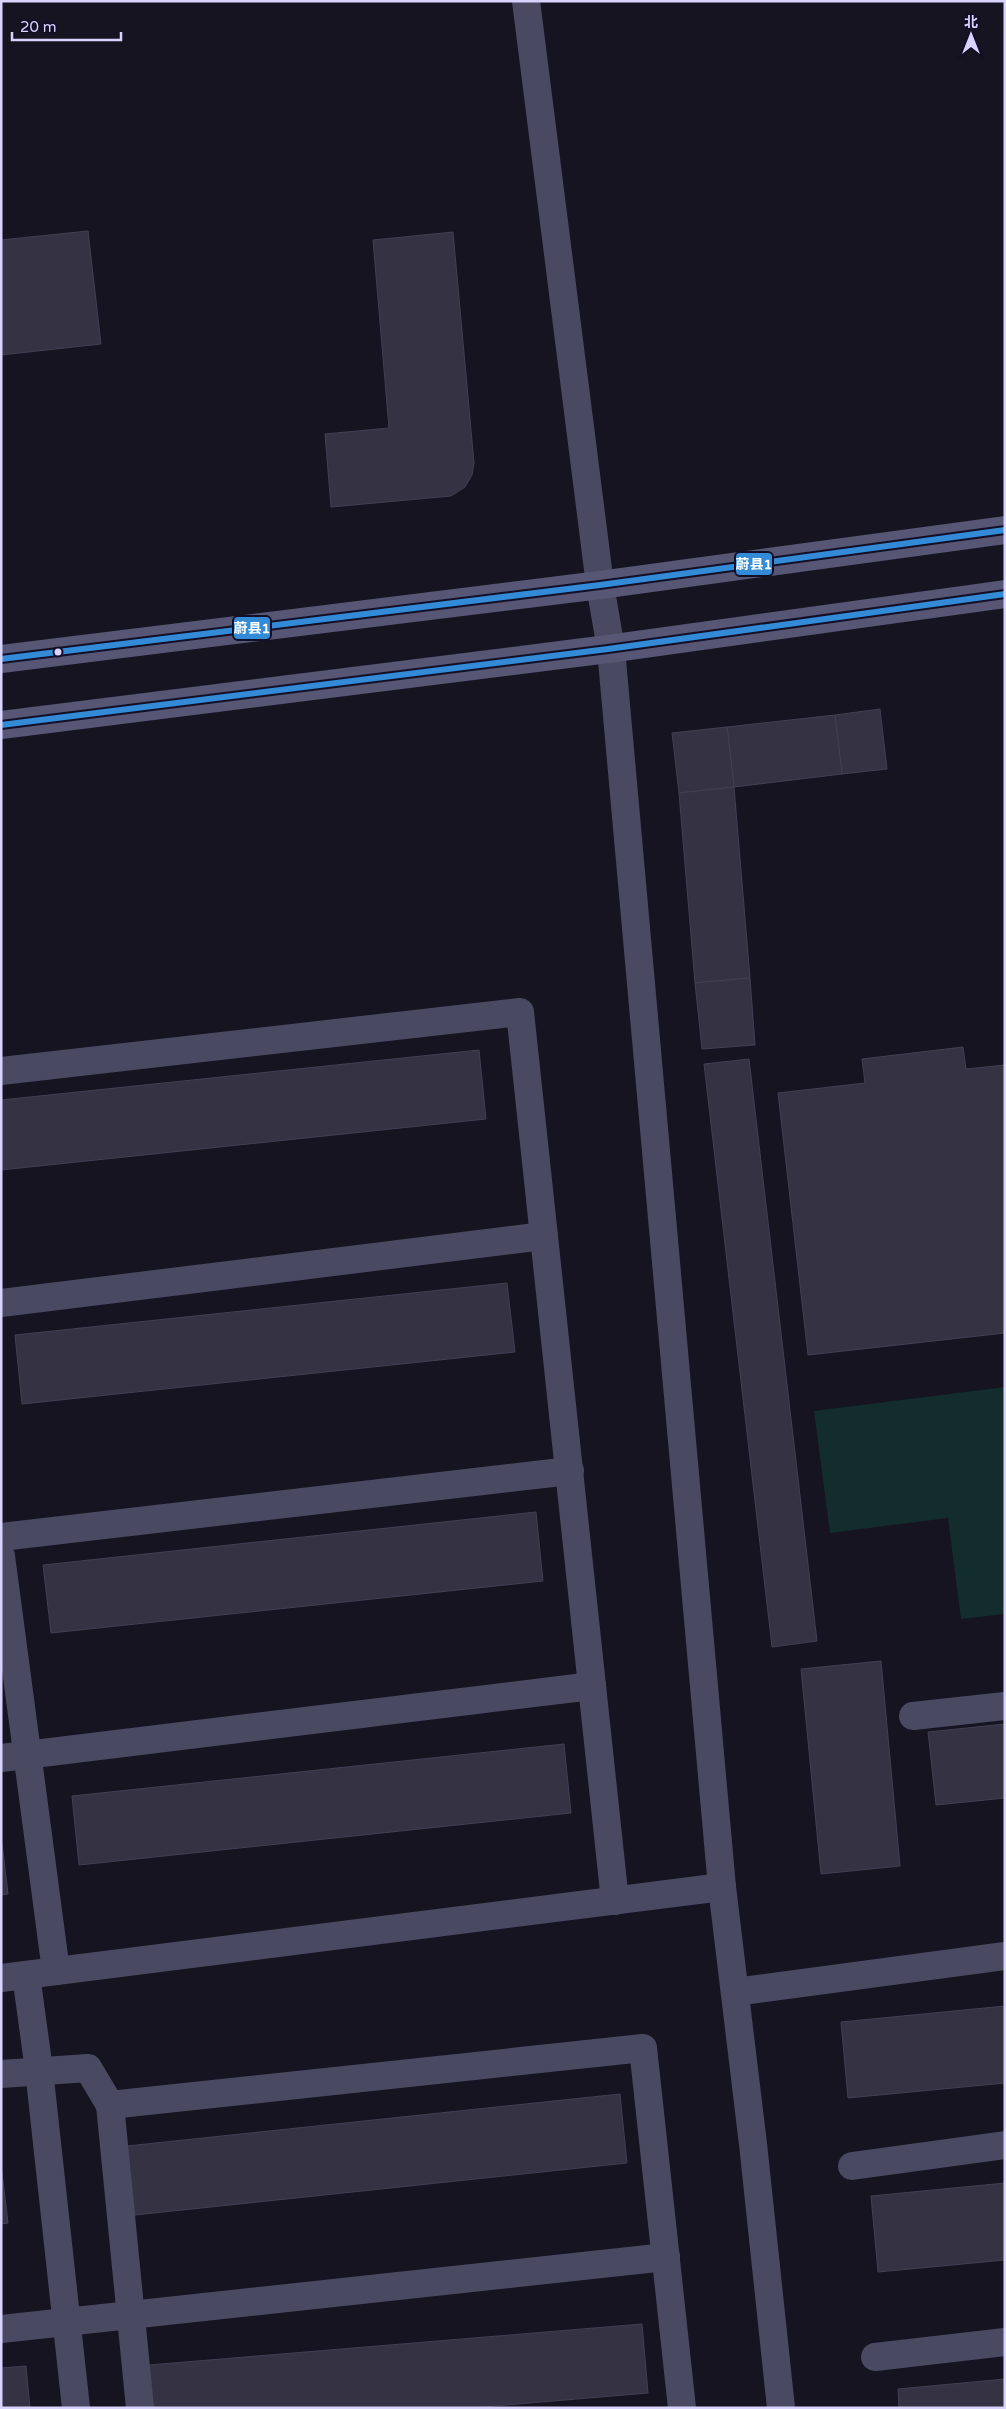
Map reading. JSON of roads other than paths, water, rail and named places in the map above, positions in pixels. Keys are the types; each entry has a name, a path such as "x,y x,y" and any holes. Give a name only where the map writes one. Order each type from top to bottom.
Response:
{"main road":[{"path":"1,659 600,585 1005,530"},
{"path":"1,725 611,649 1005,594"}],"street":[{"path":"526,1 600,585 611,649 722,1887 781,2408"},
{"path":"1,1071 520,1012 614,1901"},
{"path":"1,1303 544,1236"},
{"path":"1,1537 570,1471"},
{"path":"1,1556 56,1971"},
{"path":"1,1758 592,1686"},
{"path":"913,1716 1005,1706"},
{"path":"76,2408 39,2070 14,1976 722,1887"},
{"path":"735,1992 1005,1956"},
{"path":"110,2105 643,2048 682,2408"},
{"path":"1,2074 88,2068 110,2105 140,2408"},
{"path":"852,2166 1005,2146"},
{"path":"1,2329 666,2258"},
{"path":"875,2357 1005,2342"}]}
